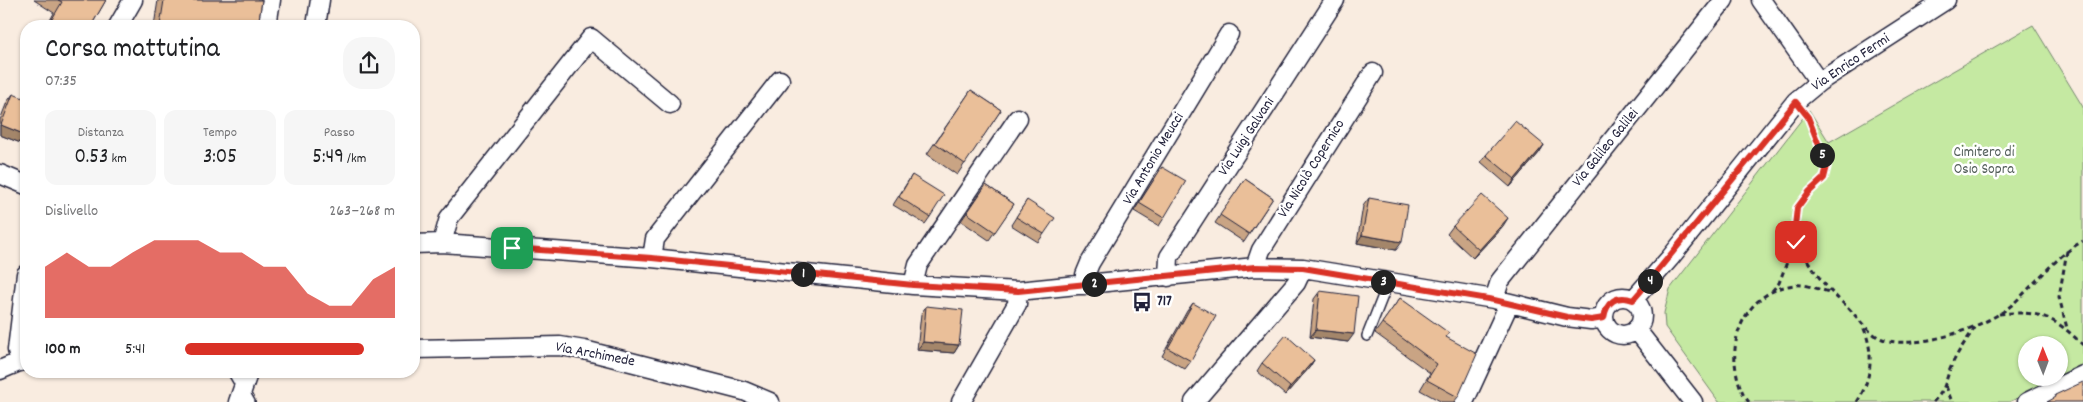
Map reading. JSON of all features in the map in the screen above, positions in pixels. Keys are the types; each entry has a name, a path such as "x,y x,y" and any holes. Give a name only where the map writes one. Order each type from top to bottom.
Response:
{"street":[{"path":"121,20 133,0"},
{"path":"268,20 271,0"},
{"path":"317,20 320,0"},
{"name":"Via Luigi Galvani","path":"1168,277 1169,258 1335,0"},
{"name":"Via Galileo Galilei","path":"1464,402 1502,302 1500,281 1724,0"},
{"path":"1761,0 1819,82"},
{"name":"Via Enrico Fermi","path":"1633,300 1670,258 1796,102 1819,82 1946,0"},
{"name":"Via Antonio Meucci","path":"1085,285 1085,275 1090,263 1229,34"},
{"path":"442,243 449,218 591,38 670,104"},
{"name":"Via Nicolò Copernico","path":"1255,267 1260,250 1373,73"},
{"path":"652,258 656,239 780,80"},
{"path":"913,285 918,265 1018,118"},
{"path":"0,174 20,182"},
{"path":"420,244 442,243 652,258 913,285 1018,291 1255,267 1303,268 1502,302 1567,317 1591,320 1604,318"},
{"path":"1194,402 1296,284 1303,268"},
{"path":"961,402 1017,304 1018,291"},
{"path":"1623,297 1633,300 1639,307 1642,316 1636,330 1628,334 1613,332 1607,326 1604,318 1610,302 1623,297"},
{"path":"20,325 17,350 20,355"},
{"path":"1636,330 1693,402"},
{"name":"Via Archimede","path":"420,349 560,346 584,350 744,391 770,402"},
{"path":"0,370 20,361"},
{"path":"2027,402 2083,375"},
{"path":"243,398 247,378"}],"lane":[{"path":"1367,336 1388,282"},
{"path":"235,378 243,398"}],"path":[{"path":"1796,102 1808,117 1827,166 1824,178 1809,192 1797,208 1795,226 1797,235 1809,263 1829,292 1879,337 1899,342 1923,342 1978,324 2012,305 2067,251 2083,241"},
{"path":"1772,292 1779,283 1797,235"},
{"path":"2067,251 2059,297 2068,330"},
{"path":"1749,402 1745,397 1736,370 1735,342 1745,315 1756,302 1772,292 1794,285 1810,286 1829,292"},
{"path":"1997,314 2026,313 2055,320 2083,345"},
{"path":"1857,402 1866,389 1871,369 1871,353 1860,321"},
{"path":"1952,402 1946,385 1948,372 1961,348 1978,324"},
{"path":"1933,402 1946,385"}],"green space":[{"name":"Cimitero di Osio Sopra","path":"2033,25 2083,107 2083,368 2068,375 2068,336 2018,336 2018,386 2044,386 2009,402 1719,402 1665,327 1664,313 1670,289 1809,110 1829,142"}],"building":[{"path":"58,0 106,0 94,20 52,20 62,2"},
{"path":"164,0 262,0 259,20 161,20"},
{"path":"971,90 1001,110 965,164 935,143"},
{"path":"13,94 20,97 20,133 1,125"},
{"path":"1515,121 1544,145 1515,179 1486,155"},
{"path":"1162,167 1186,181 1164,218 1139,203"},
{"path":"912,175 944,195 930,217 899,197"},
{"path":"1245,179 1273,198 1249,234 1220,215"},
{"path":"986,185 1014,204 995,232 967,213"},
{"path":"1482,195 1508,218 1479,250 1453,226"},
{"path":"1369,198 1408,205 1402,242 1362,235"},
{"path":"1027,200 1055,218 1044,234 1016,217"},
{"path":"1320,291 1358,296 1354,334 1316,330"},
{"path":"1400,298 1449,333 1446,337 1477,354 1458,397 1427,380 1437,364 1382,323"},
{"path":"1193,303 1216,316 1191,361 1168,348"},
{"path":"926,306 963,310 959,345 923,342"},
{"path":"1286,335 1314,360 1290,387 1262,363"},
{"path":"2083,382 2083,402 2047,402 2056,397 2055,395"}],"place":[{"name":"717","path":"1142,302"}],"route":[{"path":"512,248 652,258 958,289 1018,291 1255,267 1303,268 1494,300 1567,317 1591,320 1604,318 1610,302 1616,299 1623,297 1633,300 1670,258 1796,102 1808,117 1816,142 1827,166 1824,178 1809,192 1797,208 1796,242"}]}
